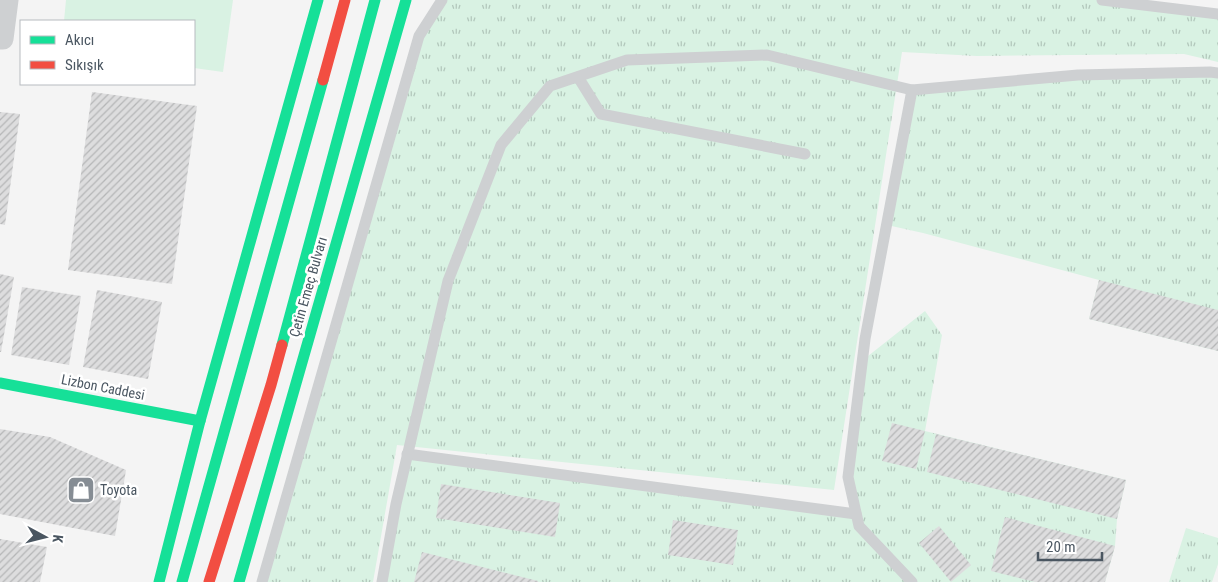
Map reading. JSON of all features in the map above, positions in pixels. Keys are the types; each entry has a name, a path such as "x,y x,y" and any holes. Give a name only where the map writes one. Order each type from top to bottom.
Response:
{"main road":[{"path":"159,582 200,421 318,0"},
{"path":"182,582 345,0"},
{"name":"Çetin Emeç Bulvarı","path":"210,582 226,522 271,385 375,0"},
{"name":"Çetin Emeç Bulvarı","path":"239,582 406,0"},
{"path":"400,23 415,0"},
{"name":"Lizbon Caddesi","path":"0,383 200,421"}],"street":[{"path":"0,39 4,39 8,0"}],"lane":[{"path":"262,582 419,36 442,0"},
{"path":"1102,0 1218,14"},
{"path":"382,582 396,504 448,281 501,144 550,86 627,60 767,55 912,90 1078,75 1210,72 1218,74"},
{"path":"578,77 601,114 805,154"},
{"path":"912,90 865,339 848,477 859,526 912,582"},
{"path":"407,454 856,514"}],"green space":[{"path":"66,0 233,0 223,72 195,68 195,20 64,20"},
{"path":"442,0 1102,0 1218,14 1218,62 1184,54 977,56 902,52 834,490 397,445 373,582 262,582 419,36"},
{"path":"1218,73 1218,351 1089,319 1099,280 887,225 912,90 1078,75"},
{"path":"925,311 942,335 925,431 1126,480 1117,519 1115,546 1105,582 382,582 407,454 856,513 848,477 863,360"},
{"path":"1186,528 1218,538 1218,564 1212,582 1169,582"}],"building":[{"path":"92,92 197,106 172,284 68,270"},
{"path":"0,112 20,114 5,225 0,224"},
{"path":"0,274 14,277 1,352 0,352"},
{"path":"1099,280 1218,310 1218,351 1089,319"},
{"path":"22,287 81,296 69,365 11,355"},
{"path":"97,290 162,302 148,379 83,367"},
{"path":"892,423 925,431 916,469 882,461"},
{"path":"0,429 50,437 126,470 115,536 0,514"},
{"path":"936,434 1126,480 1117,519 927,472"},
{"path":"441,484 560,503 555,537 436,518"},
{"path":"1005,517 1115,546 1105,582 1035,582 991,571"},
{"path":"673,520 738,530 733,565 668,555"},
{"path":"939,526 971,565 951,582 919,543"},
{"path":"0,539 47,547 40,582 0,582"},
{"path":"422,552 538,581 538,582 414,582"}],"traffic: fast":[{"path":"159,582 200,421 318,0"},
{"path":"282,345 375,0"},
{"path":"239,582 406,0"},
{"path":"182,582 323,80"},
{"path":"0,383 200,421"}],"traffic: jam":[{"path":"323,80 345,0"},
{"path":"209,582 282,345"}],"place":[{"name":"Toyota","path":"81,490"}]}
